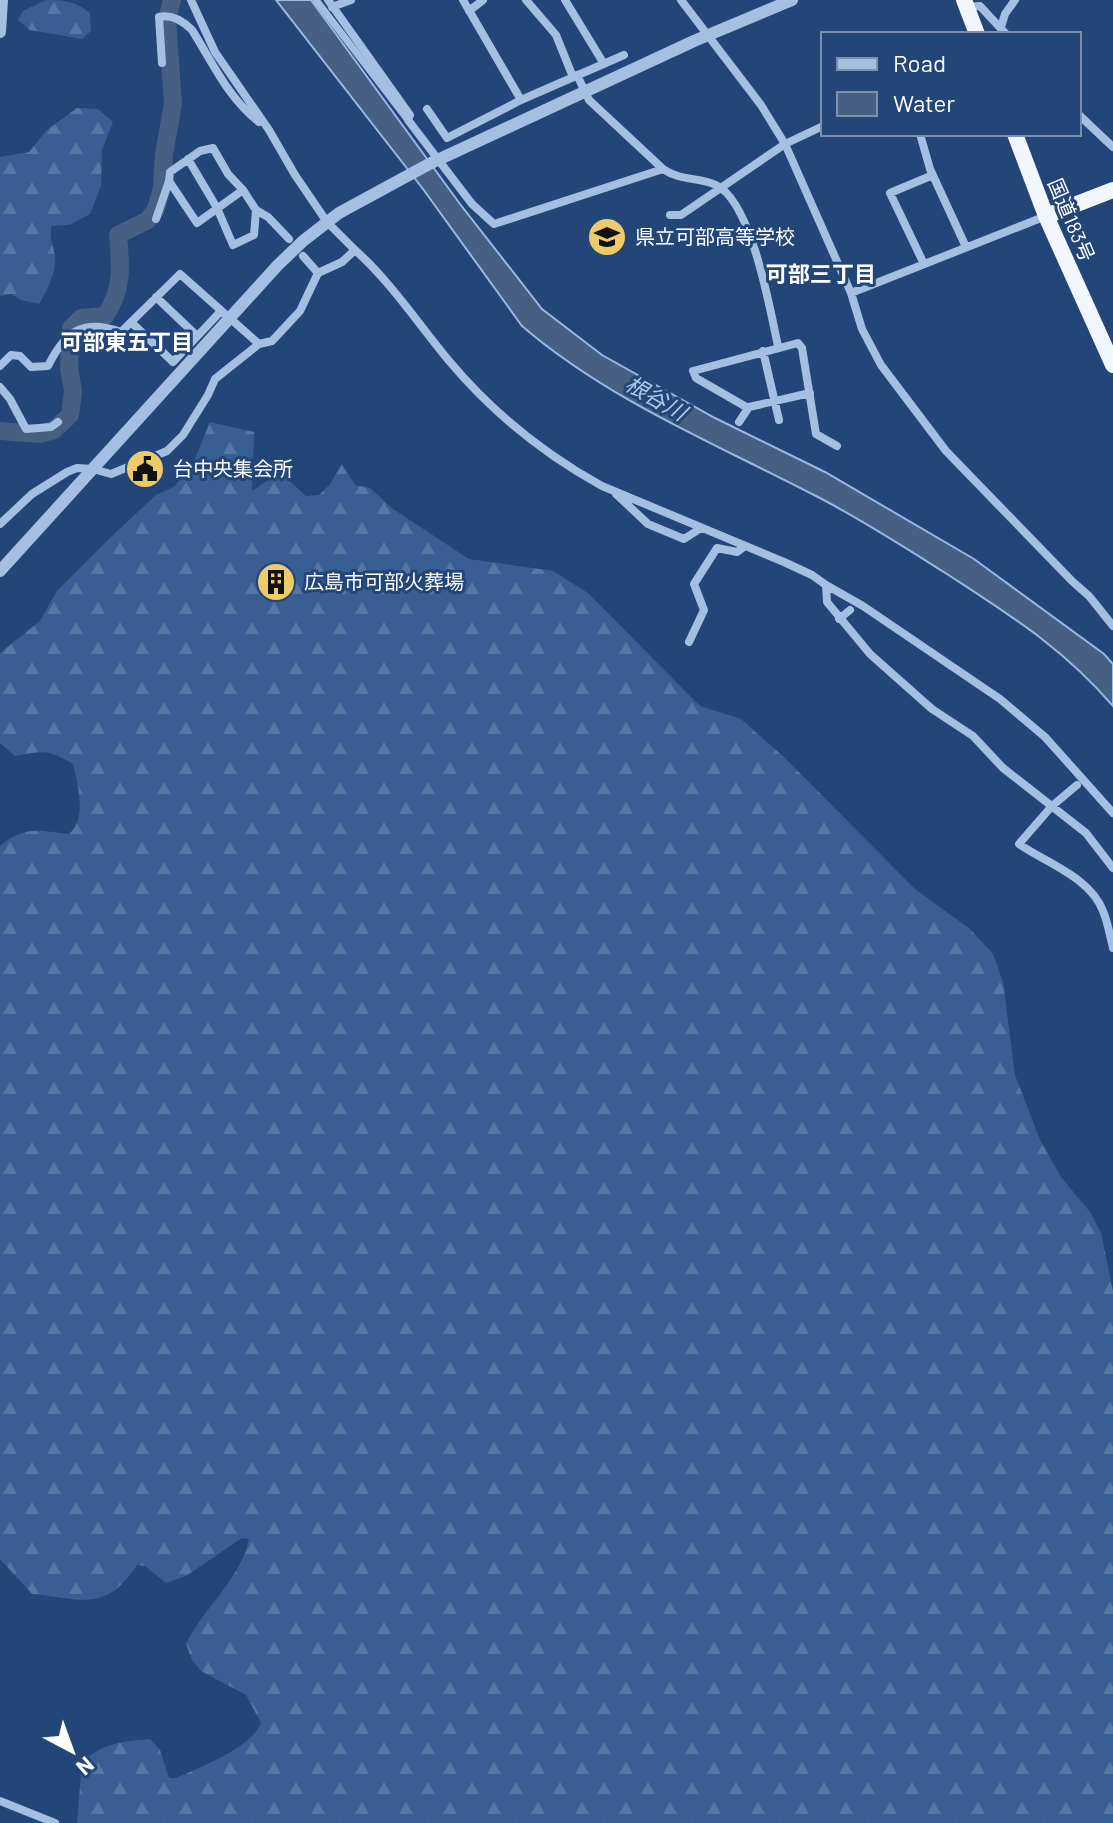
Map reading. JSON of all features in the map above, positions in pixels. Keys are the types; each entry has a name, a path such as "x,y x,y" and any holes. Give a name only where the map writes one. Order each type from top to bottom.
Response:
{"highway":[{"path":"966,4 976,32"},
{"name":"国道183号","path":"1016,136 1046,216 1113,365"},
{"path":"1046,216 1113,190"}],"street":[{"path":"0,32 2,0"},
{"path":"191,0 215,52 327,222 389,287 451,364 496,411 574,470 615,492 812,575 863,606 1000,699 1045,737 1113,813"},
{"path":"316,0 408,120 435,161 494,224 663,169"},
{"path":"351,0 330,3 410,115 408,120"},
{"path":"463,0 521,100"},
{"path":"469,11 483,0"},
{"path":"526,0 556,35 589,100 663,169 675,177 717,186 727,194 748,229 778,346"},
{"path":"565,0 604,64"},
{"path":"681,0 761,105 785,144 881,365 946,451 1089,596 1113,626"},
{"path":"131,322 173,362 197,336 339,213 435,161 583,91 792,0"},
{"path":"1003,31 1005,14 1015,0"},
{"path":"966,4 980,6 1003,31"},
{"path":"162,63 159,17 184,22 192,30 228,92 269,130"},
{"path":"427,109 447,138 521,100 624,55"},
{"path":"1081,117 1113,147"},
{"path":"670,215 681,215 785,144 821,127"},
{"path":"921,136 933,175 966,247"},
{"path":"156,219 170,172 200,151 213,148 228,174 256,210 268,217 289,239"},
{"path":"188,159 217,208 233,245 254,235 256,210"},
{"path":"924,264 890,193 933,175"},
{"path":"169,181 197,223 243,190"},
{"path":"851,293 1046,216"},
{"path":"0,524 32,494 67,472 77,468 111,474 167,451 183,435 215,379 259,344 272,341 300,311 318,273 342,262 355,250"},
{"path":"303,256 318,273"},
{"path":"0,366 11,355 20,356 31,367 48,366 59,345 86,325 103,325 121,332 180,274 259,344"},
{"path":"156,297 197,336"},
{"path":"0,571 93,469 225,314"},
{"path":"748,408 696,378 693,371 798,343 802,348 816,434 837,446"},
{"path":"763,351 779,420"},
{"path":"0,387 26,429 51,427 58,422"},
{"path":"739,422 748,408 810,393"},
{"path":"615,492 648,524 684,539 701,528"},
{"path":"689,642 704,610 694,584 717,548 737,552 745,546"},
{"path":"826,585 827,602 870,654 932,709 973,736 1003,768 1086,833 1113,868"},
{"path":"839,619 850,610"},
{"path":"1077,785 1052,806 1019,844 1054,863 1091,893 1104,912 1113,948"},
{"path":"0,1801 55,1823"}],"green space":[{"path":"46,0 69,2 85,9 90,13 91,31 82,39 30,30 18,20 23,11"},
{"path":"77,108 98,109 113,122 102,150 101,186 90,214 69,225 52,226 55,265 39,304 11,294 0,296 0,157 29,152 47,130"},
{"path":"210,422 254,432 252,491 280,472 306,496 319,495 342,464 355,485 370,488 393,509 469,559 553,571 588,593 700,706 741,719 785,758 915,889 970,929 993,954 1003,982 1015,1075 1040,1140 1061,1177 1090,1212 1101,1233 1113,1291 1113,1823 77,1823 82,1762 98,1751 122,1742 150,1739 160,1750 169,1778 176,1778 247,1741 261,1723 246,1695 201,1671 192,1660 186,1644 238,1568 249,1539 242,1538 186,1576 166,1583 145,1566 137,1565 114,1590 92,1599 32,1594 0,1559 0,846 25,832 69,834 78,820 80,801 73,764 46,752 15,756 0,743 0,653 40,621 57,591 112,536 156,495 175,486 194,461"}],"water":[{"name":"根谷川","path":"276,0 311,0 460,204 542,309 602,355 715,418 825,472 974,559 1104,654 1113,664 1113,706 1055,649 947,574 833,505 626,399 522,326 423,189"}],"waterway":[{"path":"0,431 40,434 54,430 70,415 73,391 69,368 71,328 81,318 105,316 118,287 118,235 148,220 156,209 162,188 164,154 173,104 167,19 172,0"}],"place":[{"name":"県立可部高等学校","path":"607,237"},
{"name":"台中央集会所","path":"145,469"},
{"name":"広島市可部火葬場","path":"276,582"}],"district":[{"name":"可部三丁目","path":"821,274"},
{"name":"可部東五丁目","path":"127,342"}]}
